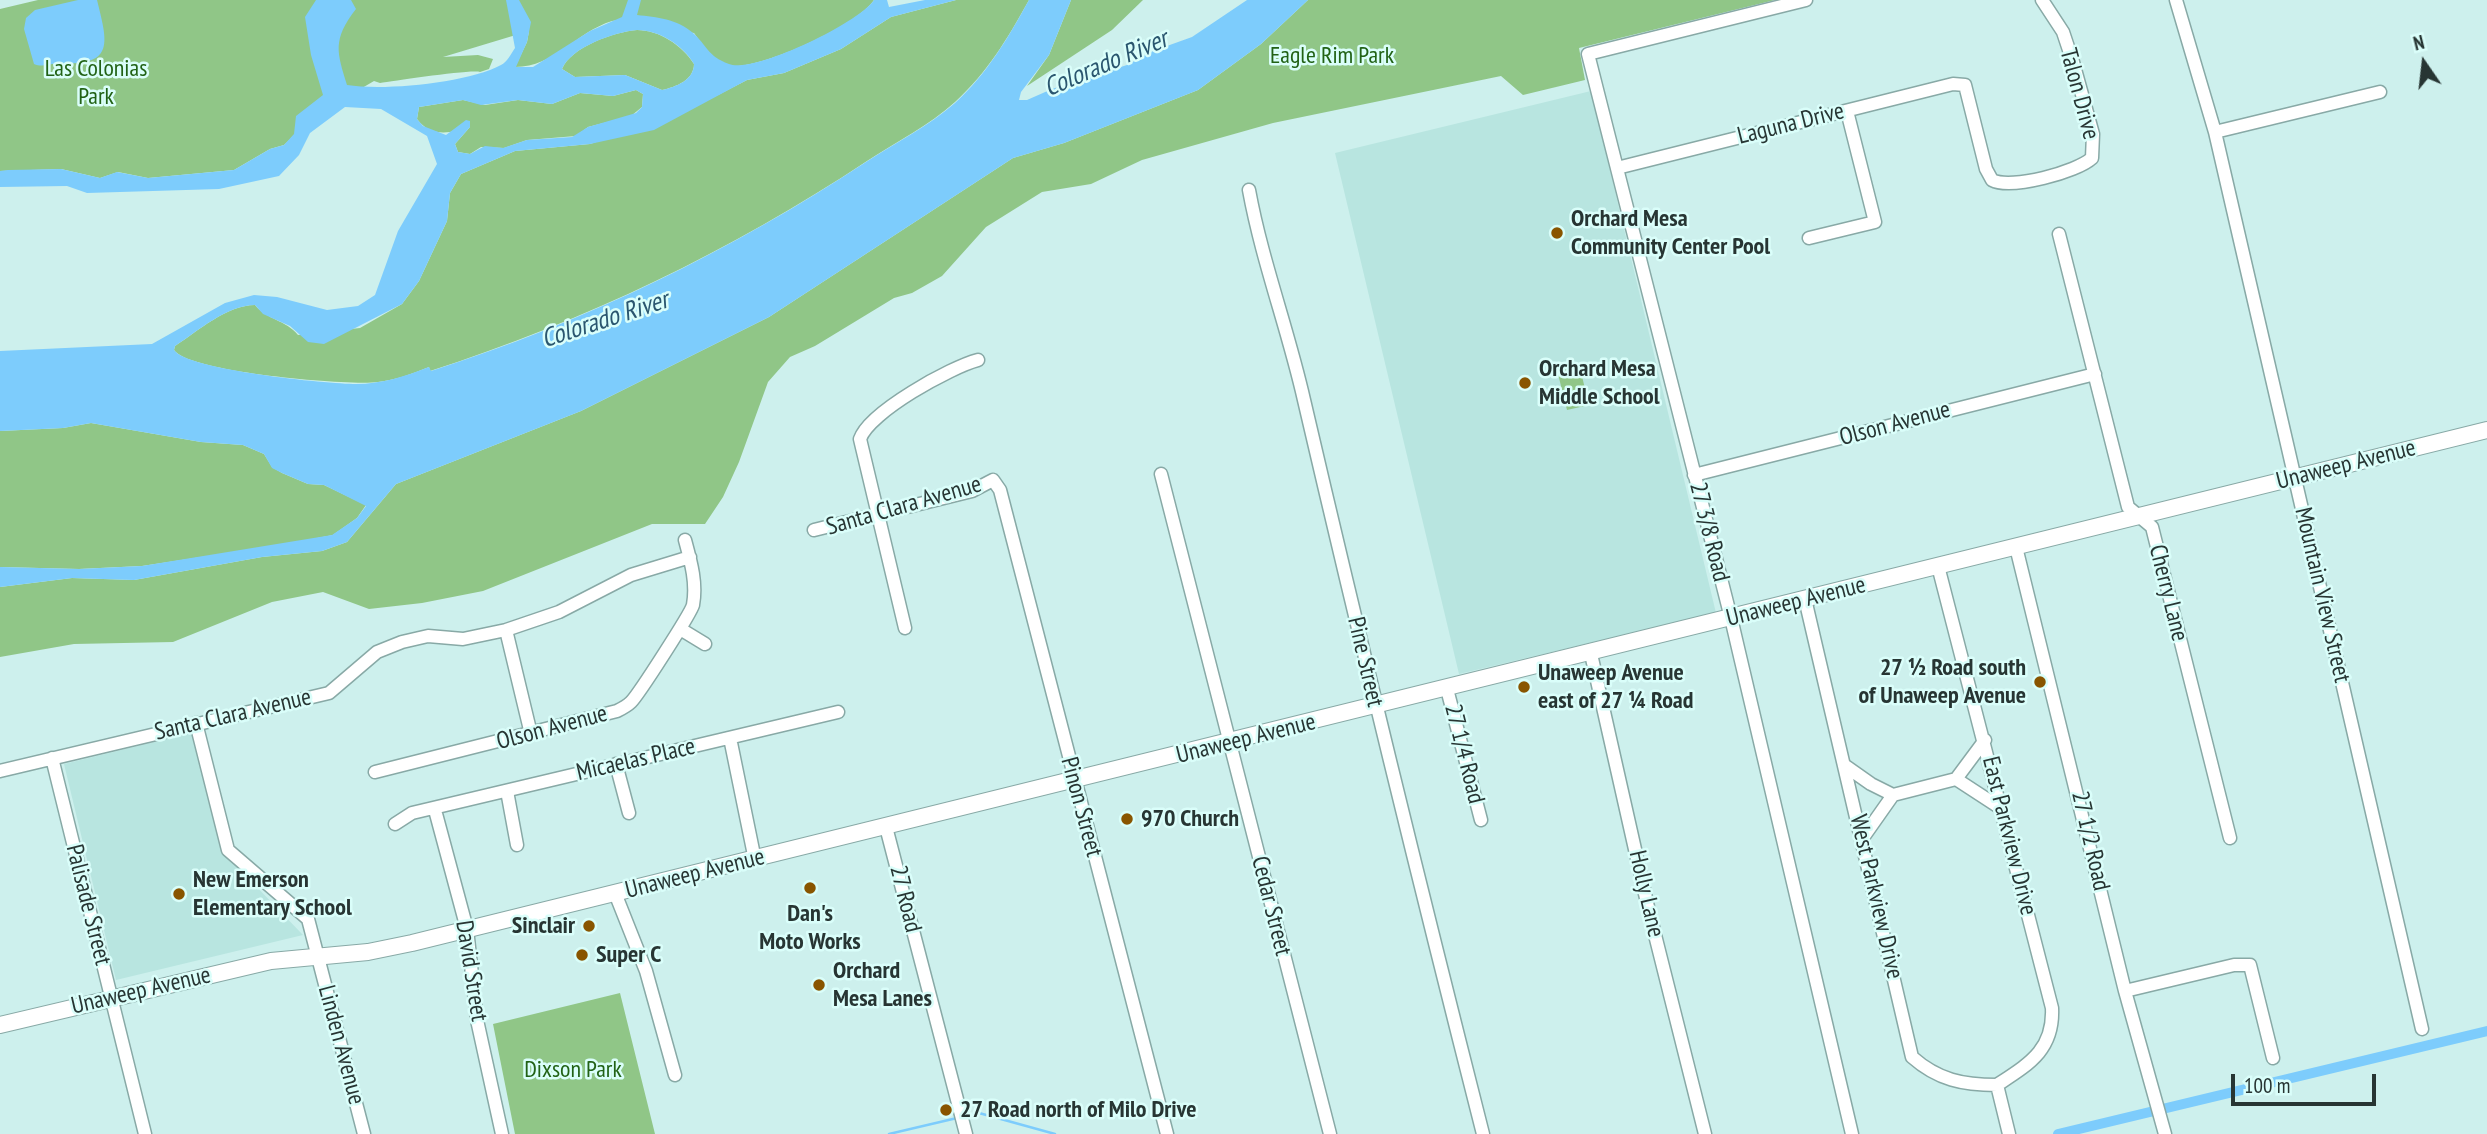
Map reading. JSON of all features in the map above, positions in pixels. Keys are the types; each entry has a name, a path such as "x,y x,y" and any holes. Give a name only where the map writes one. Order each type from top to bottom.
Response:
{"main road":[{"name":"Unaweep Avenue","path":"0,1025 271,961 368,952 467,929 1074,782 2487,430"}],"street":[{"name":"27 3/8 Road","path":"1806,0 1588,54 1731,618 1852,1134"},
{"name":"Talon Drive","path":"1965,85 1986,169 1998,183 2043,178 2076,168 2092,158 2092,134 2073,62 2063,32 2042,0"},
{"name":"Mountain View Street","path":"2176,0 2215,132 2422,1029"},
{"name":"Laguna Drive","path":"1617,168 1953,84 1965,85"},
{"path":"2215,132 2380,92"},
{"path":"1809,238 1875,222 1847,111"},
{"name":"Pine Street","path":"1249,190 1256,229 1298,372 1375,706 1483,1134"},
{"name":"Cherry Lane","path":"2059,234 2129,507 2152,527 2230,838"},
{"path":"905,628 861,451 862,431 869,422 950,370 978,360"},
{"name":"Olson Avenue","path":"1695,475 2095,373"},
{"name":"Cedar Street","path":"1161,474 1330,1134"},
{"name":"Santa Clara Avenue","path":"814,530 972,491 993,480"},
{"name":"Pinon Street","path":"993,480 1000,490 1167,1134"},
{"name":"Olson Avenue","path":"375,772 617,711 631,703 668,645 682,630 693,608 695,580 685,541"},
{"name":"27 1/2 Road","path":"2016,547 2125,991 2165,1134"},
{"name":"Santa Clara Avenue","path":"0,771 329,693 377,652 402,642 428,636 463,639 506,629 559,612 631,575 690,557"},
{"name":"East Parkview Drive","path":"1938,566 2003,809 2052,1008 2053,1028 2039,1053 1997,1086"},
{"name":"West Parkview Drive","path":"1805,599 1912,1057 1945,1079 1969,1085 1997,1086"},
{"path":"506,629 531,734"},
{"path":"682,630 705,644"},
{"name":"Holly Lane","path":"1591,654 1648,907 1705,1134"},
{"name":"27 1/4 Road","path":"1447,689 1481,820"},
{"name":"Micaelas Place","path":"395,824 412,813 435,810 838,712"},
{"name":"Linden Avenue","path":"196,723 228,850 308,919 364,1134"},
{"path":"730,738 755,860"},
{"path":"1844,765 1871,784 1893,794 1955,779 1985,740"},
{"name":"Palisade Street","path":"52,758 145,1134"},
{"path":"616,764 629,813"},
{"path":"1955,779 2003,809"},
{"path":"507,791 517,845"},
{"path":"1862,839 1893,794"},
{"name":"David Street","path":"435,810 467,929 477,1020 502,1134"},
{"name":"27 Road","path":"886,827 965,1134"},
{"path":"615,893 646,971 675,1075"},
{"path":"2125,991 2234,965 2250,965 2273,1058"},
{"path":"1997,1086 2009,1134"}],"shaded area":[{"name":"Orchard Mesa Middle School","path":"1591,91 1716,613 1459,674 1335,153"},
{"name":"New Emerson Elementary School","path":"195,732 224,853 303,935 116,980 64,764"}],"green space":[{"name":"Las Colonias Park","path":"38,0 874,0 850,21 810,43 767,60 734,66 716,59 694,33 620,20 599,26 542,61 515,67 527,42 529,31 443,57 478,55 493,59 489,69 480,72 380,83 374,81 316,115 284,145 270,149 234,170 148,178 118,172 100,178 61,169 0,171 0,9"},
{"path":"956,0 1029,0 996,54 955,102 924,126 763,225 656,281 601,306 545,330 430,371 429,367 378,382 335,382 237,371 186,358 174,350 175,346 213,320 244,306 255,305 298,335 360,328 402,304 419,281 447,221 450,193 461,174 515,151 590,144 683,113 747,80 784,73 841,49 891,17"},
{"path":"1071,0 1143,0 1112,30 1027,86 1049,55"},
{"name":"Eagle Rim Park","path":"1308,0 1775,0 1579,48 1585,80 1523,95 1501,76 1273,123 1142,160 1091,184 1042,192 986,227 942,276 912,293 894,298 815,346 790,357 768,382 739,462 723,497 705,524 652,524 483,591 422,603 369,609 323,592 272,602 173,642 74,644 0,657 0,587 72,578 134,580 262,557 322,551 347,542 396,484 581,411 769,317 1013,158 1064,143 1198,90 1261,44"},
{"path":"637,30 662,36 683,51 694,64 688,78 678,85 662,90 625,75 575,77 562,69 574,54 594,42"},
{"path":"636,90 643,94 642,107 631,116 588,127 576,136 527,140 504,148 481,147 470,154 458,152 455,144 470,127 449,132 435,131 417,119 419,107 463,100 485,105 518,100 552,104 580,93 613,96"},
{"path":"1579,364 1589,405 1567,410 1557,370"},
{"path":"91,423 201,442 243,445 264,454 272,467 282,473 308,484 324,485 366,505 357,518 333,535 281,545 142,566 79,569 0,567 0,431 63,428"},
{"name":"Dixson Park","path":"620,993 655,1134 515,1134 493,1024"}],"water":[{"path":"78,0 97,0 105,39 99,55 79,63 41,66 34,64 24,29 26,18 35,10"},
{"name":"Colorado River","path":"316,0 351,0 356,9 343,29 339,46 347,85 382,87 448,81 503,64 515,48 506,0 519,0 531,22 527,42 516,67 533,67 590,31 622,17 628,0 641,0 637,15 674,22 698,37 716,57 729,64 742,65 782,54 829,33 849,21 874,0 887,0 889,7 925,0 956,0 891,17 841,49 784,73 747,80 654,130 590,144 515,151 461,174 450,193 447,221 419,281 402,304 324,344 308,342 290,326 263,314 255,305 223,314 175,346 174,350 184,357 230,370 290,379 356,384 394,379 429,367 431,371 545,330 656,282 763,225 923,127 955,103 987,68 1029,0 1071,0 1049,55 1021,92 1019,100 1027,100 1052,89 1127,65 1153,51 1192,37 1247,0 1308,0 1261,44 1198,90 1064,143 1013,158 769,317 581,411 396,484 347,542 322,551 262,557 134,580 72,578 0,587 0,567 79,569 142,566 332,535 357,518 366,506 324,485 308,484 282,473 272,468 264,454 243,445 201,442 91,423 63,428 0,431 0,351 152,344 225,303 254,295 277,297 327,310 358,306 375,295 398,231 437,164 427,136 381,109 345,107 310,133 299,155 279,176 219,189 87,193 67,186 0,187 0,171 8,170 61,169 100,178 117,172 148,178 234,170 270,149 284,145 294,134 296,116 323,95 311,55 305,17","holes":["637,30 662,36 684,51 694,64 688,78 678,85 662,90 625,75 575,77 562,69 574,54 595,42","636,90 643,94 642,107 636,113 588,127 572,137 527,140 503,148 485,146 470,154 458,152 455,144 470,127 470,121 466,120 446,135 423,126 417,119 419,107 463,100 481,105 518,100 552,104 580,93 613,96"]}],"waterway":[{"path":"2058,1134 2487,1031"},
{"path":"967,1116 979,1113 1055,1134"},
{"path":"889,1134 957,1118"}],"place":[{"name":"Orchard Mesa Community Center Pool","path":"1557,233"},
{"name":"Orchard Mesa Middle School","path":"1525,383"},
{"name":"27 ½ Road south of Unaweep Avenue","path":"2040,682"},
{"name":"Unaweep Avenue east of 27 ¼ Road","path":"1524,687"},
{"name":"970 Church","path":"1127,819"},
{"name":"Dan's Moto Works","path":"810,888"},
{"name":"New Emerson Elementary School","path":"179,894"},
{"name":"Sinclair","path":"589,926"},
{"name":"Super C","path":"582,955"},
{"name":"Orchard Mesa Lanes","path":"819,985"},
{"name":"27 Road north of Milo Drive","path":"946,1110"}]}
